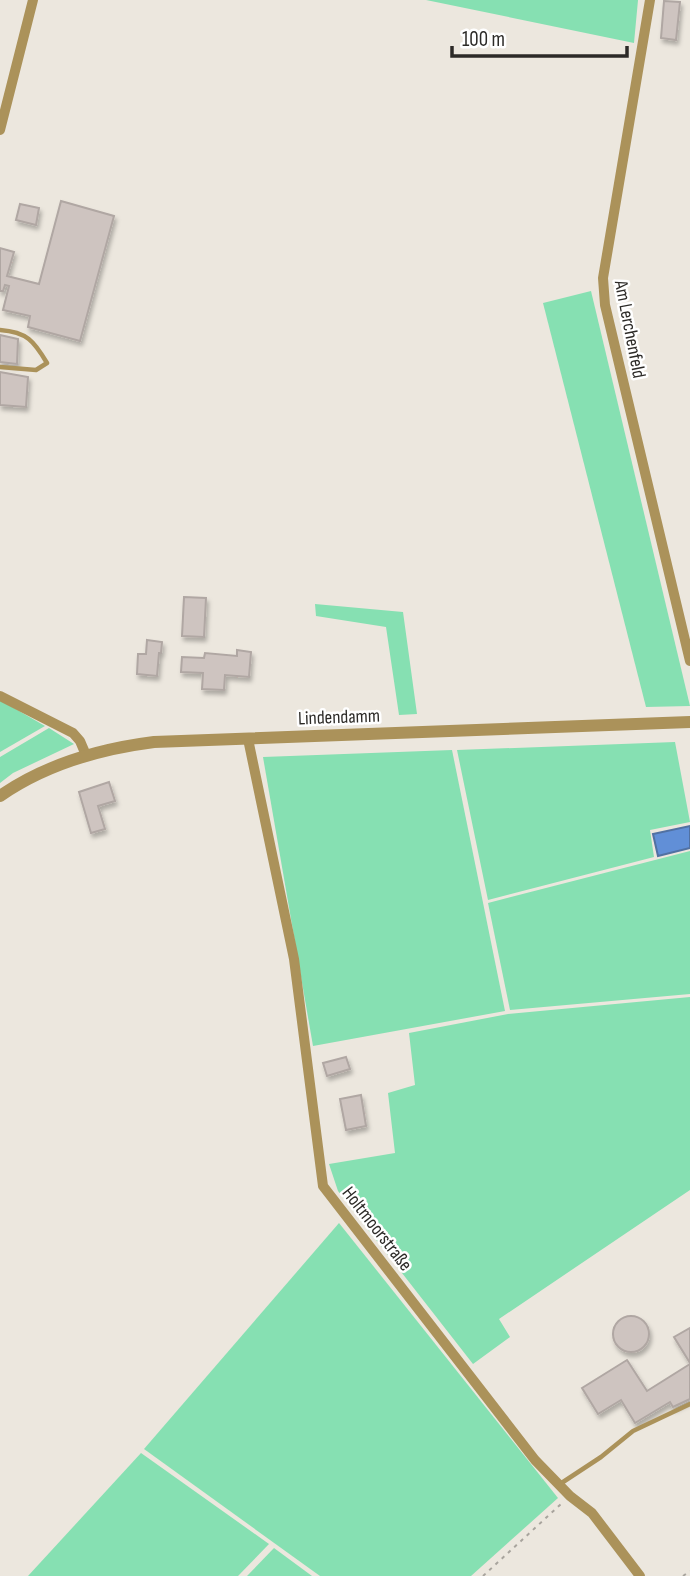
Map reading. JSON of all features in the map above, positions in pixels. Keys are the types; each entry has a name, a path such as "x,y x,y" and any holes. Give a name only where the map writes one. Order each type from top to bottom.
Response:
{"street":[{"path":"0,130 33,0"},
{"name":"Am Lerchenfeld","path":"650,0 603,278 605,304 690,661"},
{"path":"0,696 73,733 80,740 86,755"},
{"name":"Lindendamm","path":"0,796 45,771 86,755 154,742 690,722"},
{"name":"Holtmoorstraße","path":"248,739 294,959 323,1185 527,1449 570,1496 592,1513 640,1576"}],"lane":[{"path":"0,330 15,331 34,342 47,363 36,370 0,368"},
{"path":"559,1485 601,1457 633,1431 690,1404"}],"path":[{"path":"483,1576 570,1496"},
{"path":"683,1576 690,1571"}],"green space":[{"path":"426,0 638,0 634,43"},
{"path":"591,291 690,706 646,707 543,303"},
{"path":"315,604 403,612 417,714 399,715 386,627 316,616"},
{"path":"0,700 45,726 0,752"},
{"path":"49,728 74,744 13,773 0,783 0,757"},
{"path":"675,742 690,822 650,830 654,857 488,900 457,750"},
{"path":"452,750 505,1011 313,1046 263,757"},
{"path":"690,851 690,994 510,1010 488,903"},
{"path":"690,997 690,1190 499,1319 510,1337 473,1364 338,1191 329,1164 395,1153 388,1093 415,1085 409,1033 508,1014"},
{"path":"339,1223 558,1498 471,1576 320,1576 144,1449"},
{"path":"141,1453 269,1544 238,1576 28,1576"},
{"path":"274,1548 312,1576 247,1576"}],"water":[{"path":"690,826 690,848 658,856 653,834"}],"building":[{"path":"664,1 680,2 676,40 661,38"},
{"path":"61,201 114,216 80,341 28,327 30,316 3,310 9,286 5,285 3,291 0,291 0,248 14,252 7,276 39,284"},
{"path":"20,204 39,208 36,225 16,220"},
{"path":"0,335 18,339 17,364 0,362"},
{"path":"0,372 28,377 26,407 0,405"},
{"path":"184,597 206,598 204,637 182,636"},
{"path":"147,640 162,642 157,676 137,674 138,654 146,654"},
{"path":"237,650 251,652 249,677 225,675 224,690 202,689 203,673 181,672 182,657 204,658 205,653 237,656"},
{"path":"109,782 115,801 98,806 105,829 91,833 79,792"},
{"path":"346,1057 350,1069 327,1076 323,1063"},
{"path":"361,1095 366,1126 346,1130 340,1099"},
{"path":"631,1316 643,1322 649,1334 643,1346 631,1352 619,1346 613,1334 619,1322"},
{"path":"690,1328 690,1363 674,1337"},
{"path":"627,1360 647,1391 690,1364 690,1399 673,1407 670,1402 635,1423 621,1400 598,1414 582,1388"}]}
